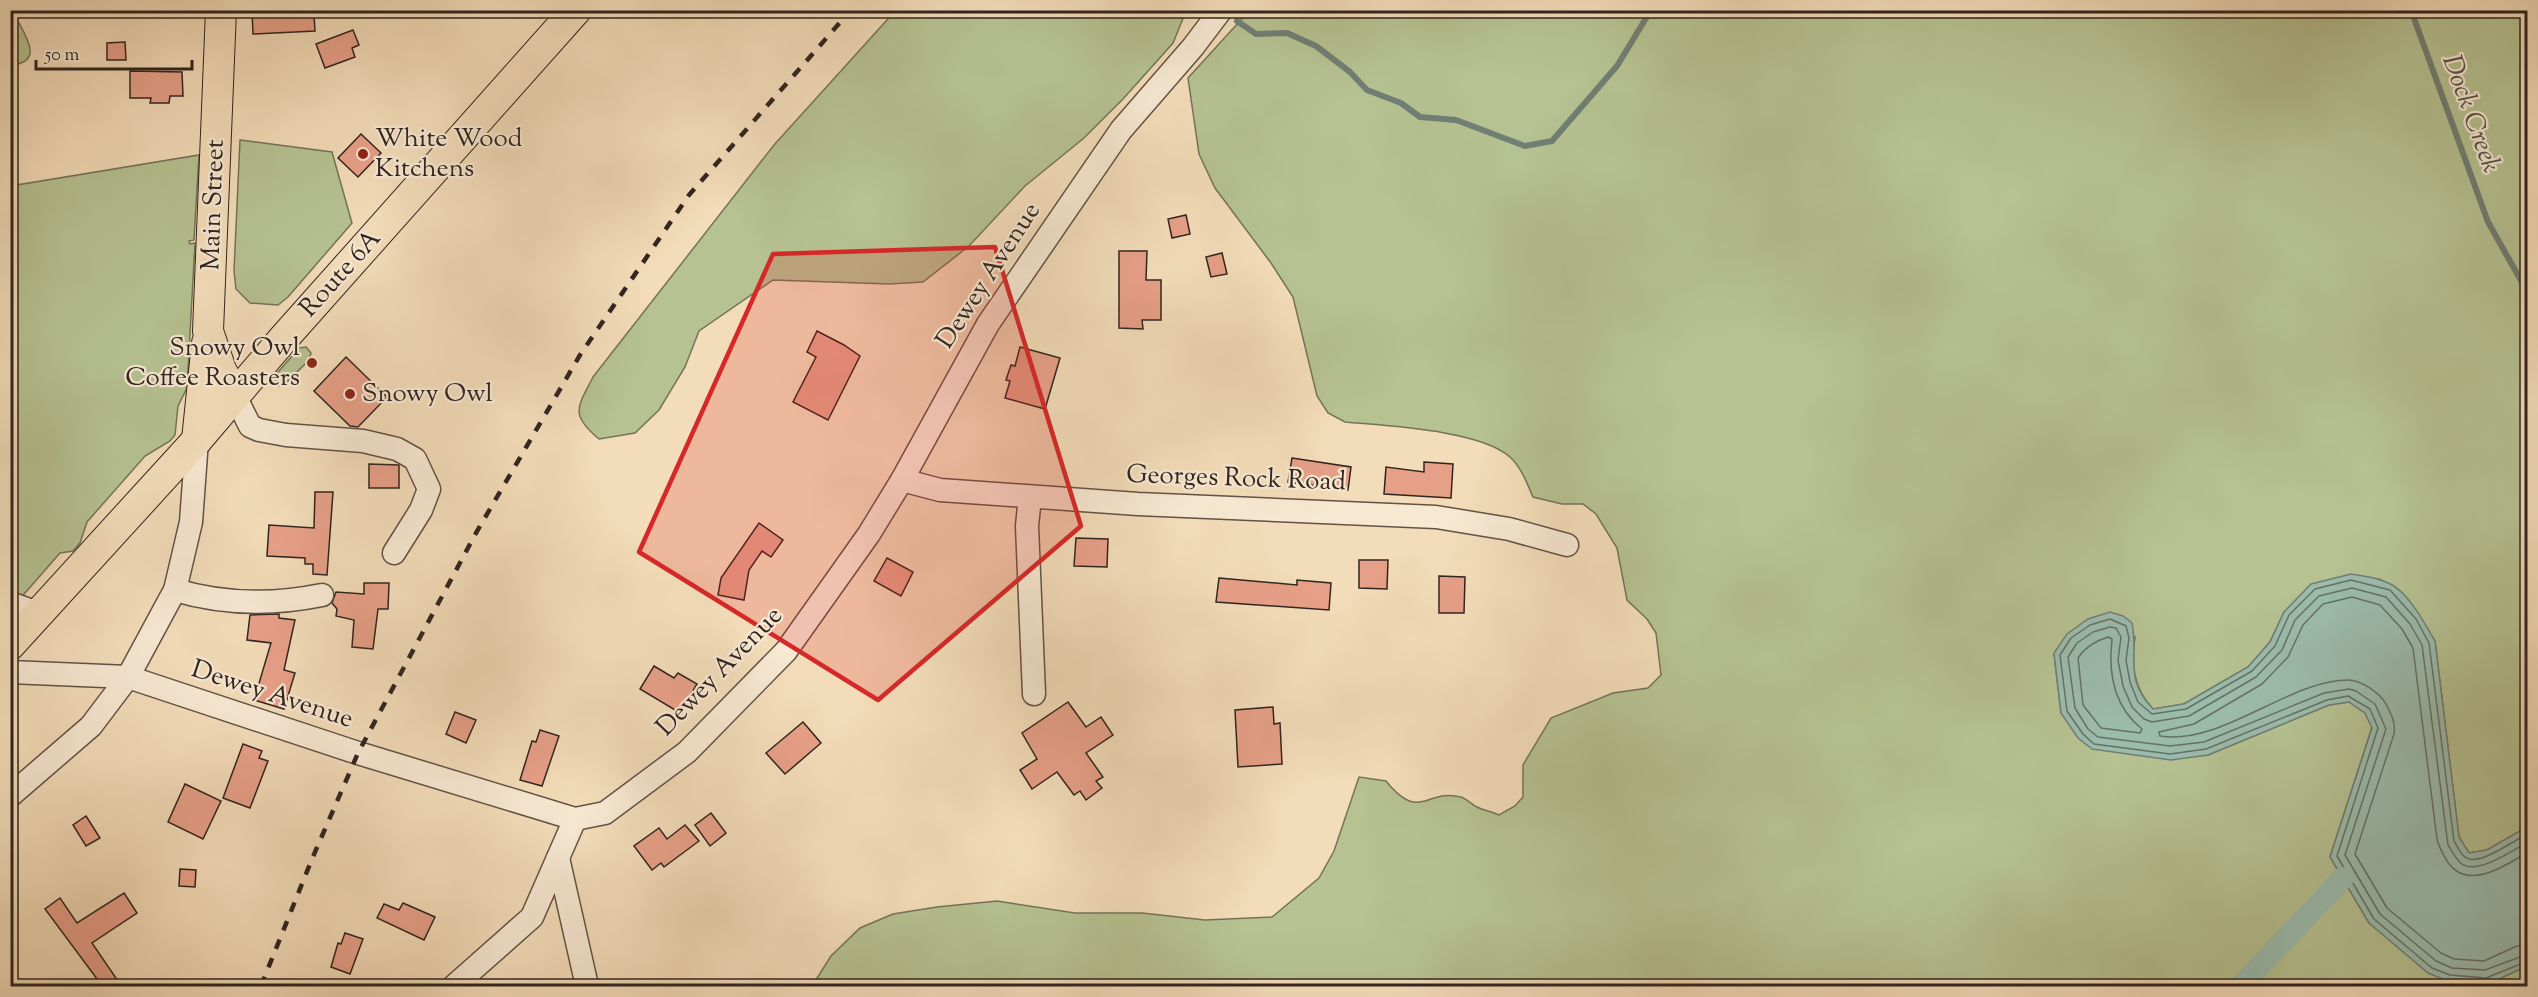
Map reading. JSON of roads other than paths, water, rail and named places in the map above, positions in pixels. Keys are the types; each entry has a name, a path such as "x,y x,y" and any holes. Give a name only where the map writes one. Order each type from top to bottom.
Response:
{"main road":[{"name":"Main Street","path":"221,10 208,331 221,370 234,394"},
{"name":"Route 6A","path":"10,645 24,608 197,440 234,394 576,10"},
{"path":"197,440 208,331"}],"street":[{"name":"Dewey Avenue","path":"10,672 128,677 358,753 575,819 605,813 687,752 786,651 869,534 902,480 988,324 1121,130 1193,47 1221,10"},
{"path":"234,394 250,426 259,430 286,435 363,441 397,448 416,459 429,489 421,510 394,553"},
{"path":"10,796 91,726 128,677 175,590 191,522 197,440"},
{"name":"Georges Rock Road","path":"902,480 940,490 1030,497 1166,506 1436,517 1509,529 1567,544"},
{"path":"1030,497 1027,526 1034,694"},
{"path":"175,590 198,597 240,601 291,601 322,595"},
{"path":"454,987 532,917 575,819"},
{"path":"558,858 587,987"}],"water":[{"path":"2351,574 2377,579 2398,589 2416,610 2435,641 2459,837 2469,853 2487,850 2527,827 2527,966 2488,984 2448,981 2428,973 2369,923 2330,857 2372,728 2365,713 2349,702 2329,705 2208,755 2171,760 2092,749 2078,738 2061,713 2054,653 2067,634 2088,619 2110,612 2123,616 2132,623 2135,677 2144,698 2153,709 2184,704 2248,667 2270,642 2284,612 2311,584"}],"waterway":[{"name":"Dock Creek","path":"1237,21 1256,34 1287,33 1316,46 1350,72 1367,90 1401,103 1420,117 1456,120 1525,146 1552,141 1617,66 1651,10"},
{"name":"Dock Creek","path":"2411,10 2488,222 2528,293"},
{"path":"2241,986 2343,878"}],"railway":[{"path":"261,986 358,753 476,533 580,355 689,195 851,10"}],"place":[{"name":"White Wood Kitchens","path":"363,154"},
{"name":"Snowy Owl Coffee Roasters","path":"312,363"},
{"name":"Snowy Owl","path":"350,394"}]}
